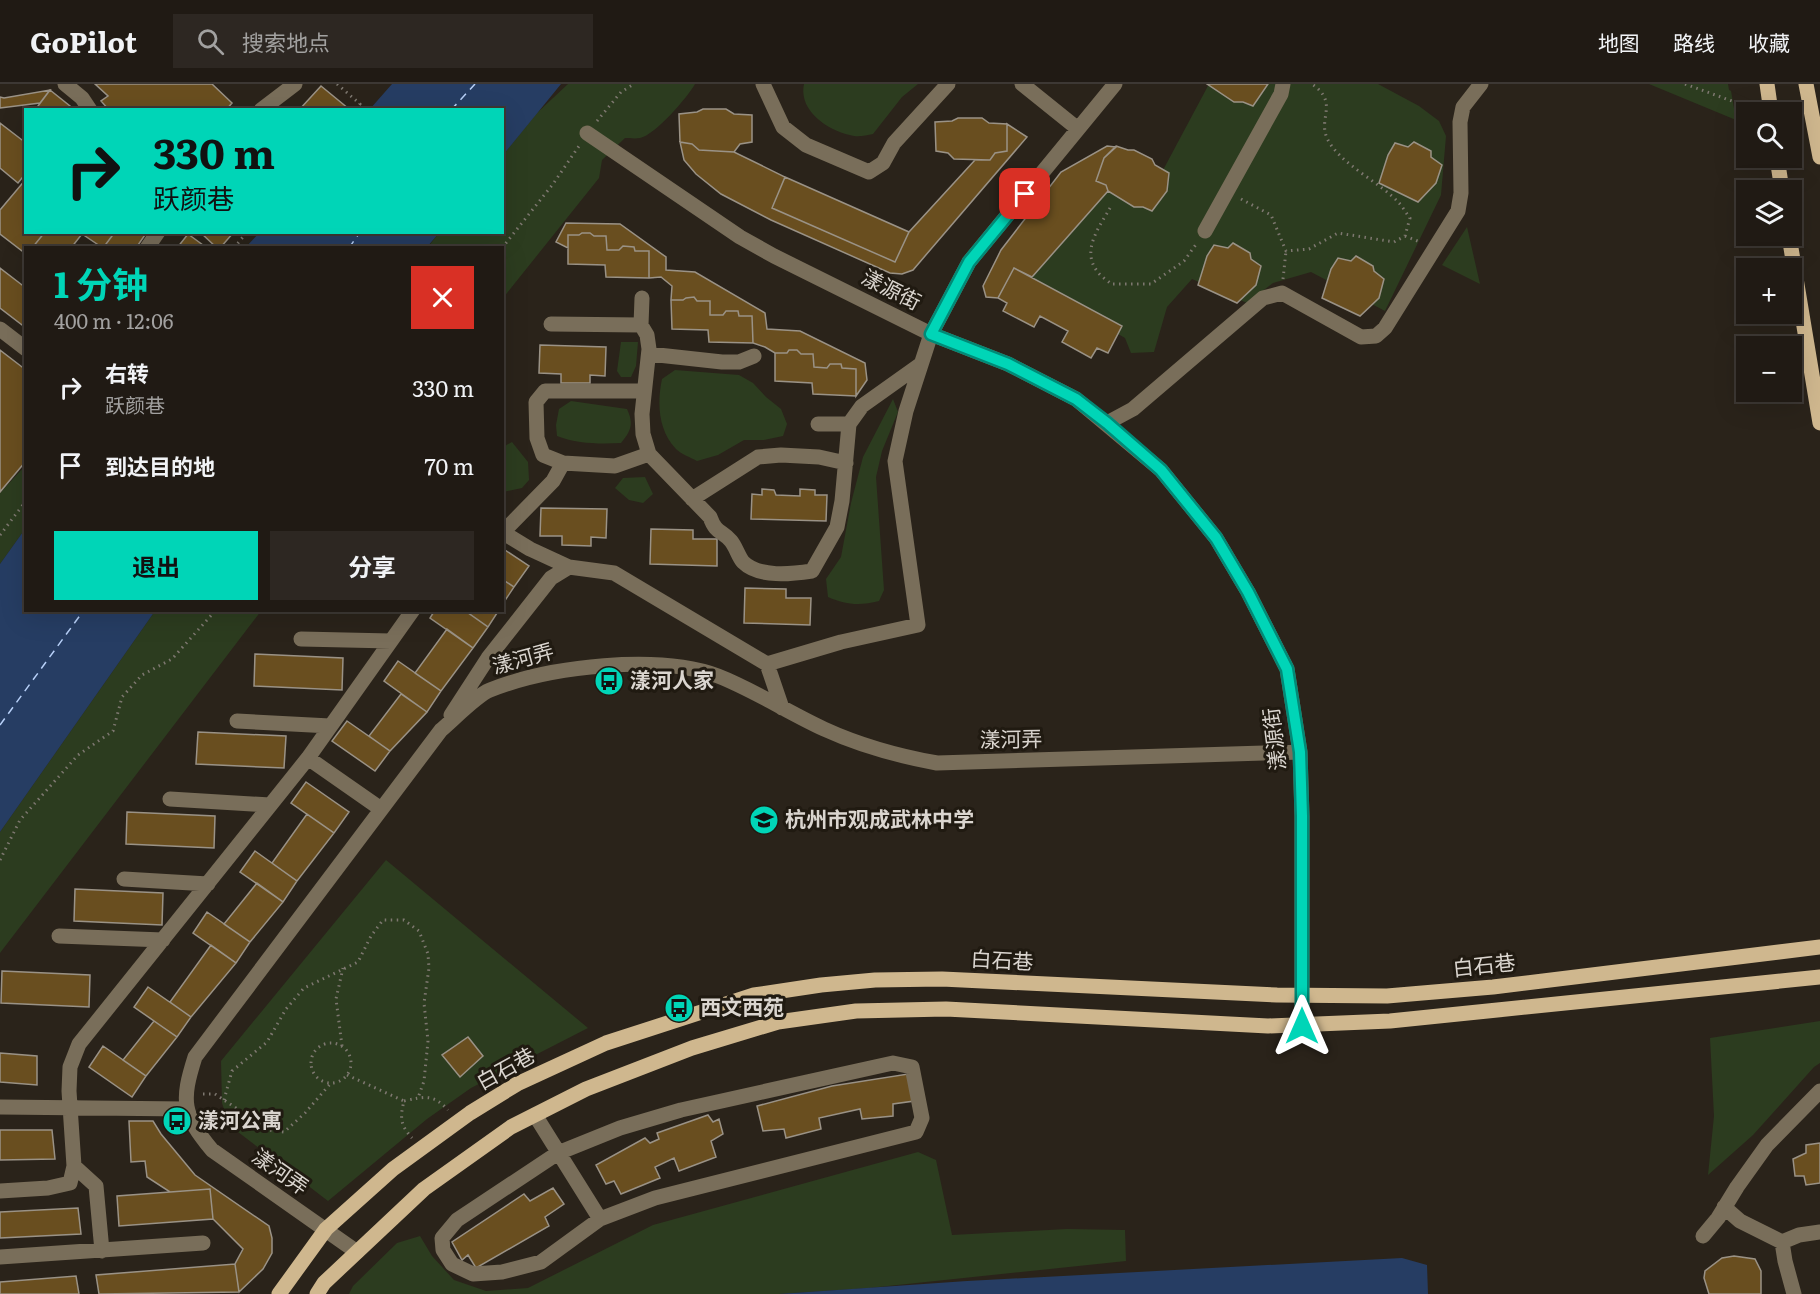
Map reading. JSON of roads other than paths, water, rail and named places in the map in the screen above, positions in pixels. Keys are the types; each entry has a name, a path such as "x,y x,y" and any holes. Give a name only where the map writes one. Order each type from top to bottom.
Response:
{"main road":[{"path":"1767,84 1768,102"},
{"path":"1806,84 1818,149"},
{"path":"1791,246 1820,423"},
{"name":"白石巷","path":"279,1294 326,1229 393,1169 517,1084 606,1043 754,995 875,980 942,979 1302,995 1388,996 1493,987 1820,947"},
{"path":"320,1288 424,1189 511,1127 586,1089 692,1048 778,1022 856,1011 946,1009 1302,1026 1390,1022 1820,977"}],"street":[{"path":"64,84 82,98 89,108"},
{"path":"264,108 295,84"},
{"path":"763,84 783,127 806,145 869,172 883,163 894,143 948,84"},
{"path":"1023,84 1078,129"},
{"path":"767,664 841,642 918,625 894,461 906,411 931,334 969,262 1115,84"},
{"path":"1204,231 1281,94 1283,84"},
{"path":"1107,423 1133,410 1263,298 1282,293 1361,337 1376,336 1385,328 1458,211 1461,193 1460,122 1463,107 1481,84"},
{"name":"漾源街","path":"587,134 740,237 774,256 931,334 1008,364 1076,399 1161,470 1216,538 1248,592 1287,669 1300,752 1302,1026"},
{"path":"642,298 640,325 647,335 649,354 644,392 643,434 649,454 710,517 714,528 730,539 744,563 765,573 790,574 812,571 837,527 849,424 862,406 921,364"},
{"path":"551,324 640,325"},
{"path":"0,329 24,347"},
{"path":"649,354 722,362 740,362 754,356"},
{"path":"644,392 545,391 536,402 537,438 543,455 563,463 615,466 649,454"},
{"path":"818,424 849,424"},
{"path":"692,499 758,457 781,455 819,457 846,463"},
{"path":"504,531 553,481 563,463"},
{"path":"504,533 530,549 569,567 614,573 767,664 782,708"},
{"path":"441,730 488,658 551,578 569,567"},
{"path":"0,1191 48,1188 70,1183 74,1166 70,1067 79,1044 308,758 412,612"},
{"path":"300,639 391,641"},
{"name":"漾河弄","path":"357,1252 212,1150 194,1128 186,1101 186,1085 195,1057 441,730 488,690 558,670 663,664 717,676 858,744 900,757 937,763 1300,752"},
{"path":"237,721 330,726"},
{"path":"308,758 381,809"},
{"path":"170,799 270,805"},
{"path":"124,879 208,884"},
{"path":"59,936 163,940"},
{"path":"893,1063 912,1066 922,1118 916,1132 655,1198 600,1219 541,1262 502,1272 473,1274 453,1264 443,1250 442,1238 457,1220 558,1154 620,1128 681,1110 893,1063"},
{"path":"1703,1236 1767,1146 1820,1091"},
{"path":"0,1107 70,1109 186,1101"},
{"path":"535,1115 600,1219"},
{"path":"74,1166 96,1186 102,1251"},
{"path":"1724,1207 1740,1221 1782,1242 1799,1235 1820,1232"},
{"path":"1782,1242 1794,1294"},
{"path":"0,1257 203,1243"}],"water":[{"path":"392,84 561,84 504,154 504,108 371,108"},
{"path":"258,234 438,234 428,246 247,246"},
{"path":"24,530 24,612 154,612 0,832 0,564"},
{"path":"1402,1258 1427,1265 1428,1294 779,1294 967,1281"}],"place":[{"name":"漾河人家","path":"609,681"},
{"name":"杭州市观成武林中学","path":"764,820"},
{"name":"西文西苑","path":"679,1008"},
{"name":"漾河公寓","path":"177,1121"}]}
